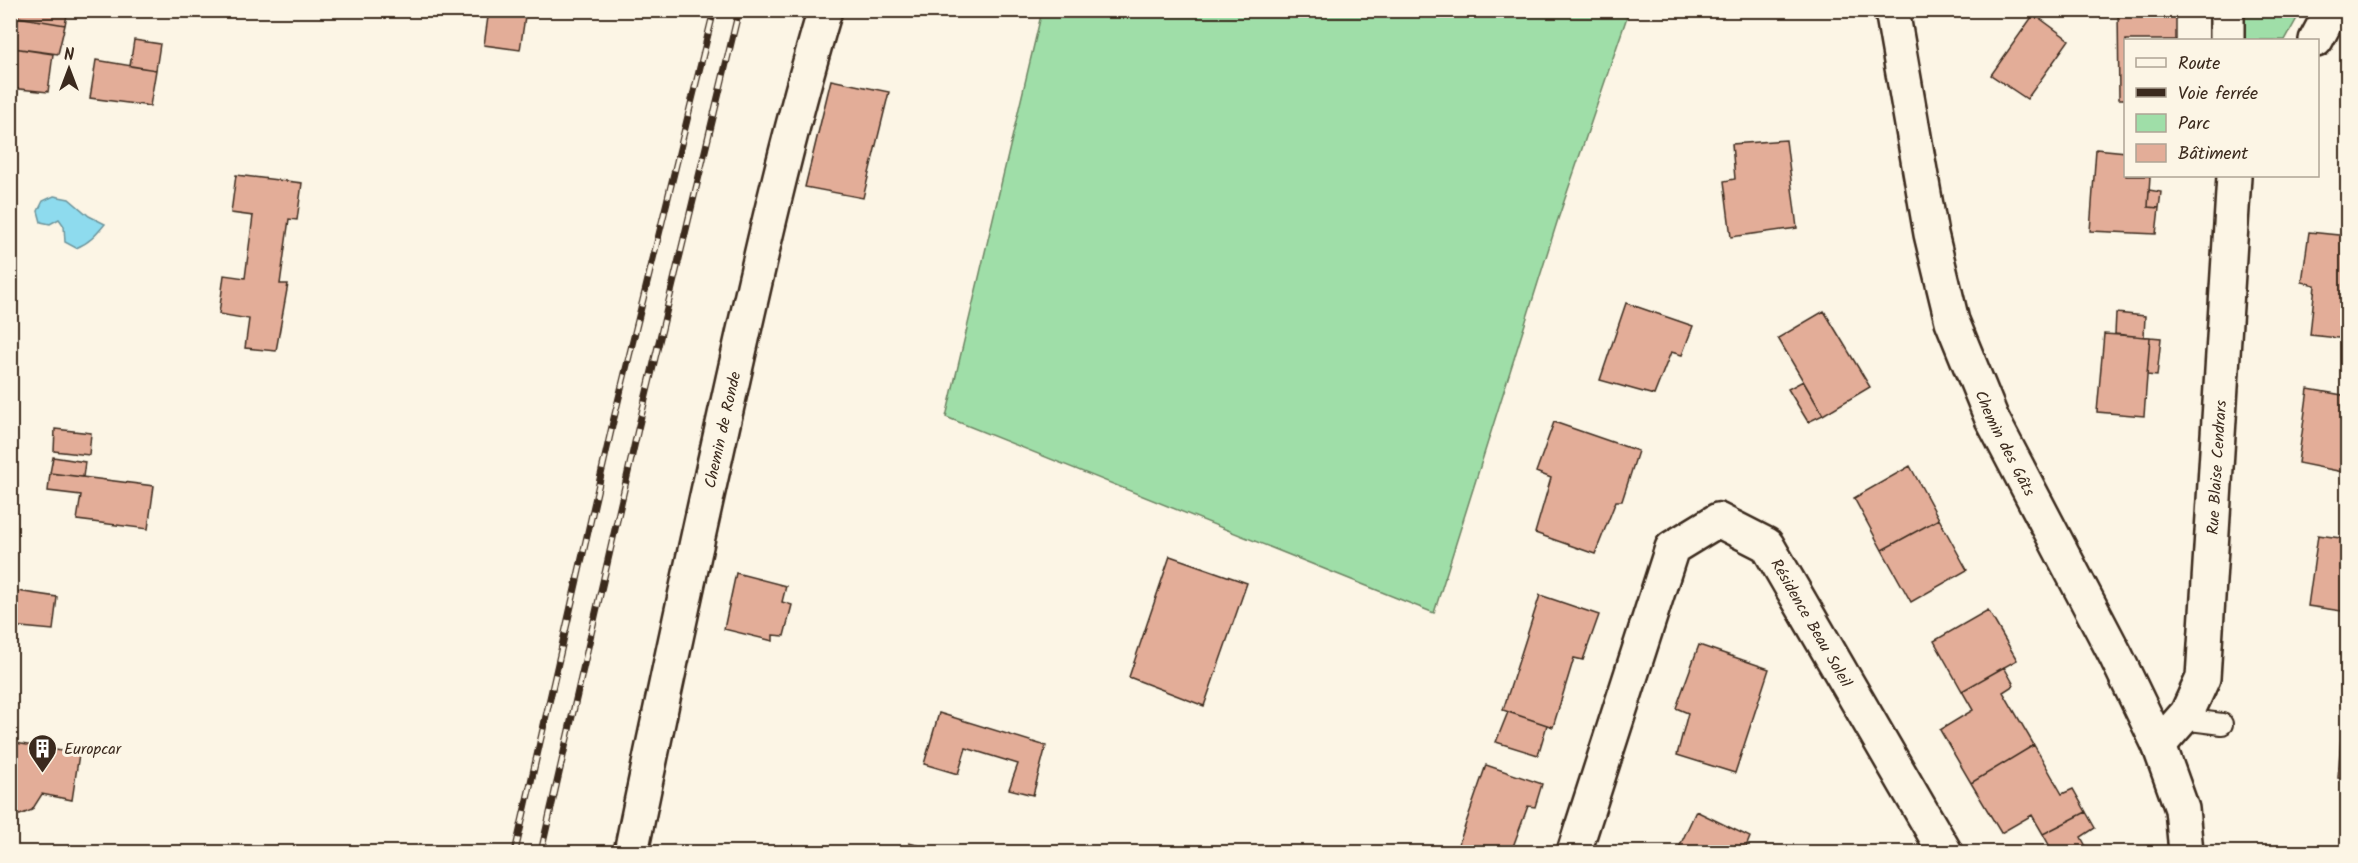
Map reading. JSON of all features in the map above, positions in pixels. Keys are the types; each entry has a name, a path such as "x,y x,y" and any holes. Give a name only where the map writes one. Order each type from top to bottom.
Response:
{"street":[{"name":"Chemin de Ronde","path":"631,852 666,677 749,308 802,85 825,10"},
{"name":"Chemin des Gâts","path":"1892,10 1931,234 1952,321 1992,418 2160,745 2181,809 2186,852"},
{"path":"2227,10 2227,39"},
{"path":"2317,39 2332,10"},
{"name":"Rue Blaise Cendrars","path":"2160,745 2187,713 2202,678 2234,177"},
{"name":"Résidence Beau Soleil","path":"1574,852 1672,548 1718,520 1767,545 1945,852"}],"lane":[{"path":"2182,718 2222,724"}],"green space":[{"path":"1042,11 1629,11 1558,219 1434,613 946,417"},
{"path":"2236,11 2301,11 2286,39 2237,39"}],"water":[{"path":"54,196 69,199 89,216 105,224 81,246 76,248 65,242 64,226 59,219 50,224 41,222 38,211 43,201"}],"building":[{"path":"19,10 68,10 65,25 18,17"},
{"path":"489,10 526,10 520,50 484,45"},
{"path":"2118,10 2176,10 2176,39 2124,39 2124,99 2119,99"},
{"path":"2034,14 2069,40 2027,99 1991,75"},
{"path":"18,17 65,25 58,54 13,48"},
{"path":"134,40 160,44 156,70 130,66"},
{"path":"13,48 53,54 48,92 10,88"},
{"path":"96,60 156,70 150,106 90,98"},
{"path":"831,80 889,92 863,198 805,187"},
{"path":"1786,140 1797,228 1731,237 1724,181 1735,179 1732,144"},
{"path":"2096,149 2124,152 2124,177 2150,177 2148,207 2159,208 2156,234 2090,231"},
{"path":"236,175 302,183 297,220 289,219 280,284 288,284 276,351 245,348 249,319 219,314 224,275 245,278 253,216 231,213"},
{"path":"2149,190 2161,192 2159,208 2148,207"},
{"path":"2309,232 2348,236 2348,339 2310,335 2315,285 2302,282"},
{"path":"1626,303 1693,326 1682,355 1671,352 1654,395 1600,380"},
{"path":"1824,311 1870,387 1823,415 1778,338"},
{"path":"2116,313 2145,316 2144,337 2115,334"},
{"path":"2104,334 2150,337 2144,416 2097,412"},
{"path":"2150,337 2161,338 2157,376 2147,375"},
{"path":"1803,381 1823,415 1808,422 1788,389"},
{"path":"2308,389 2348,396 2348,473 2298,463"},
{"path":"1554,422 1638,451 1622,501 1616,501 1595,554 1535,533 1551,478 1536,472"},
{"path":"55,429 91,433 89,455 54,451"},
{"path":"53,457 85,462 83,477 50,473"},
{"path":"1910,466 1939,519 1882,550 1854,498"},
{"path":"50,473 154,486 148,529 77,520 81,495 48,491"},
{"path":"1939,519 1967,570 1911,602 1882,550"},
{"path":"2318,535 2348,539 2348,612 2308,606"},
{"path":"1170,556 1247,583 1204,706 1129,677"},
{"path":"736,573 786,586 782,602 792,605 784,636 773,635 773,641 724,629"},
{"path":"10,590 57,597 53,630 10,626"},
{"path":"1540,595 1599,615 1583,660 1574,658 1553,727 1503,710"},
{"path":"1988,610 2017,660 1962,691 1934,641"},
{"path":"1699,645 1769,669 1735,773 1677,755 1688,713 1676,708"},
{"path":"2004,667 2014,685 2003,692 2034,745 1971,783 1940,730 1973,710 1962,691"},
{"path":"2344,695 2348,696 2348,779 2338,778"},
{"path":"1508,712 1547,725 1538,755 1496,742"},
{"path":"939,713 1046,746 1033,795 1009,789 1018,764 966,748 958,774 924,764"},
{"name":"Europcar","path":"10,742 79,754 72,800 42,794 32,810 20,815 10,814"},
{"path":"2034,745 2062,794 2073,789 2086,812 2043,834 2032,815 2001,833 1971,783"},
{"path":"1486,765 1542,784 1535,807 1528,806 1511,852 1456,852"},
{"path":"1696,811 1750,837 1744,852 1677,852"},
{"path":"2086,812 2095,828 2081,837 2089,852 2053,852 2043,834"},
{"path":"909,843 942,852 907,852"}],"railway":[{"path":"515,852 613,422 714,10"},
{"path":"541,852 638,429 739,10"}],"place":[{"name":"Europcar","path":"43,774"}]}
